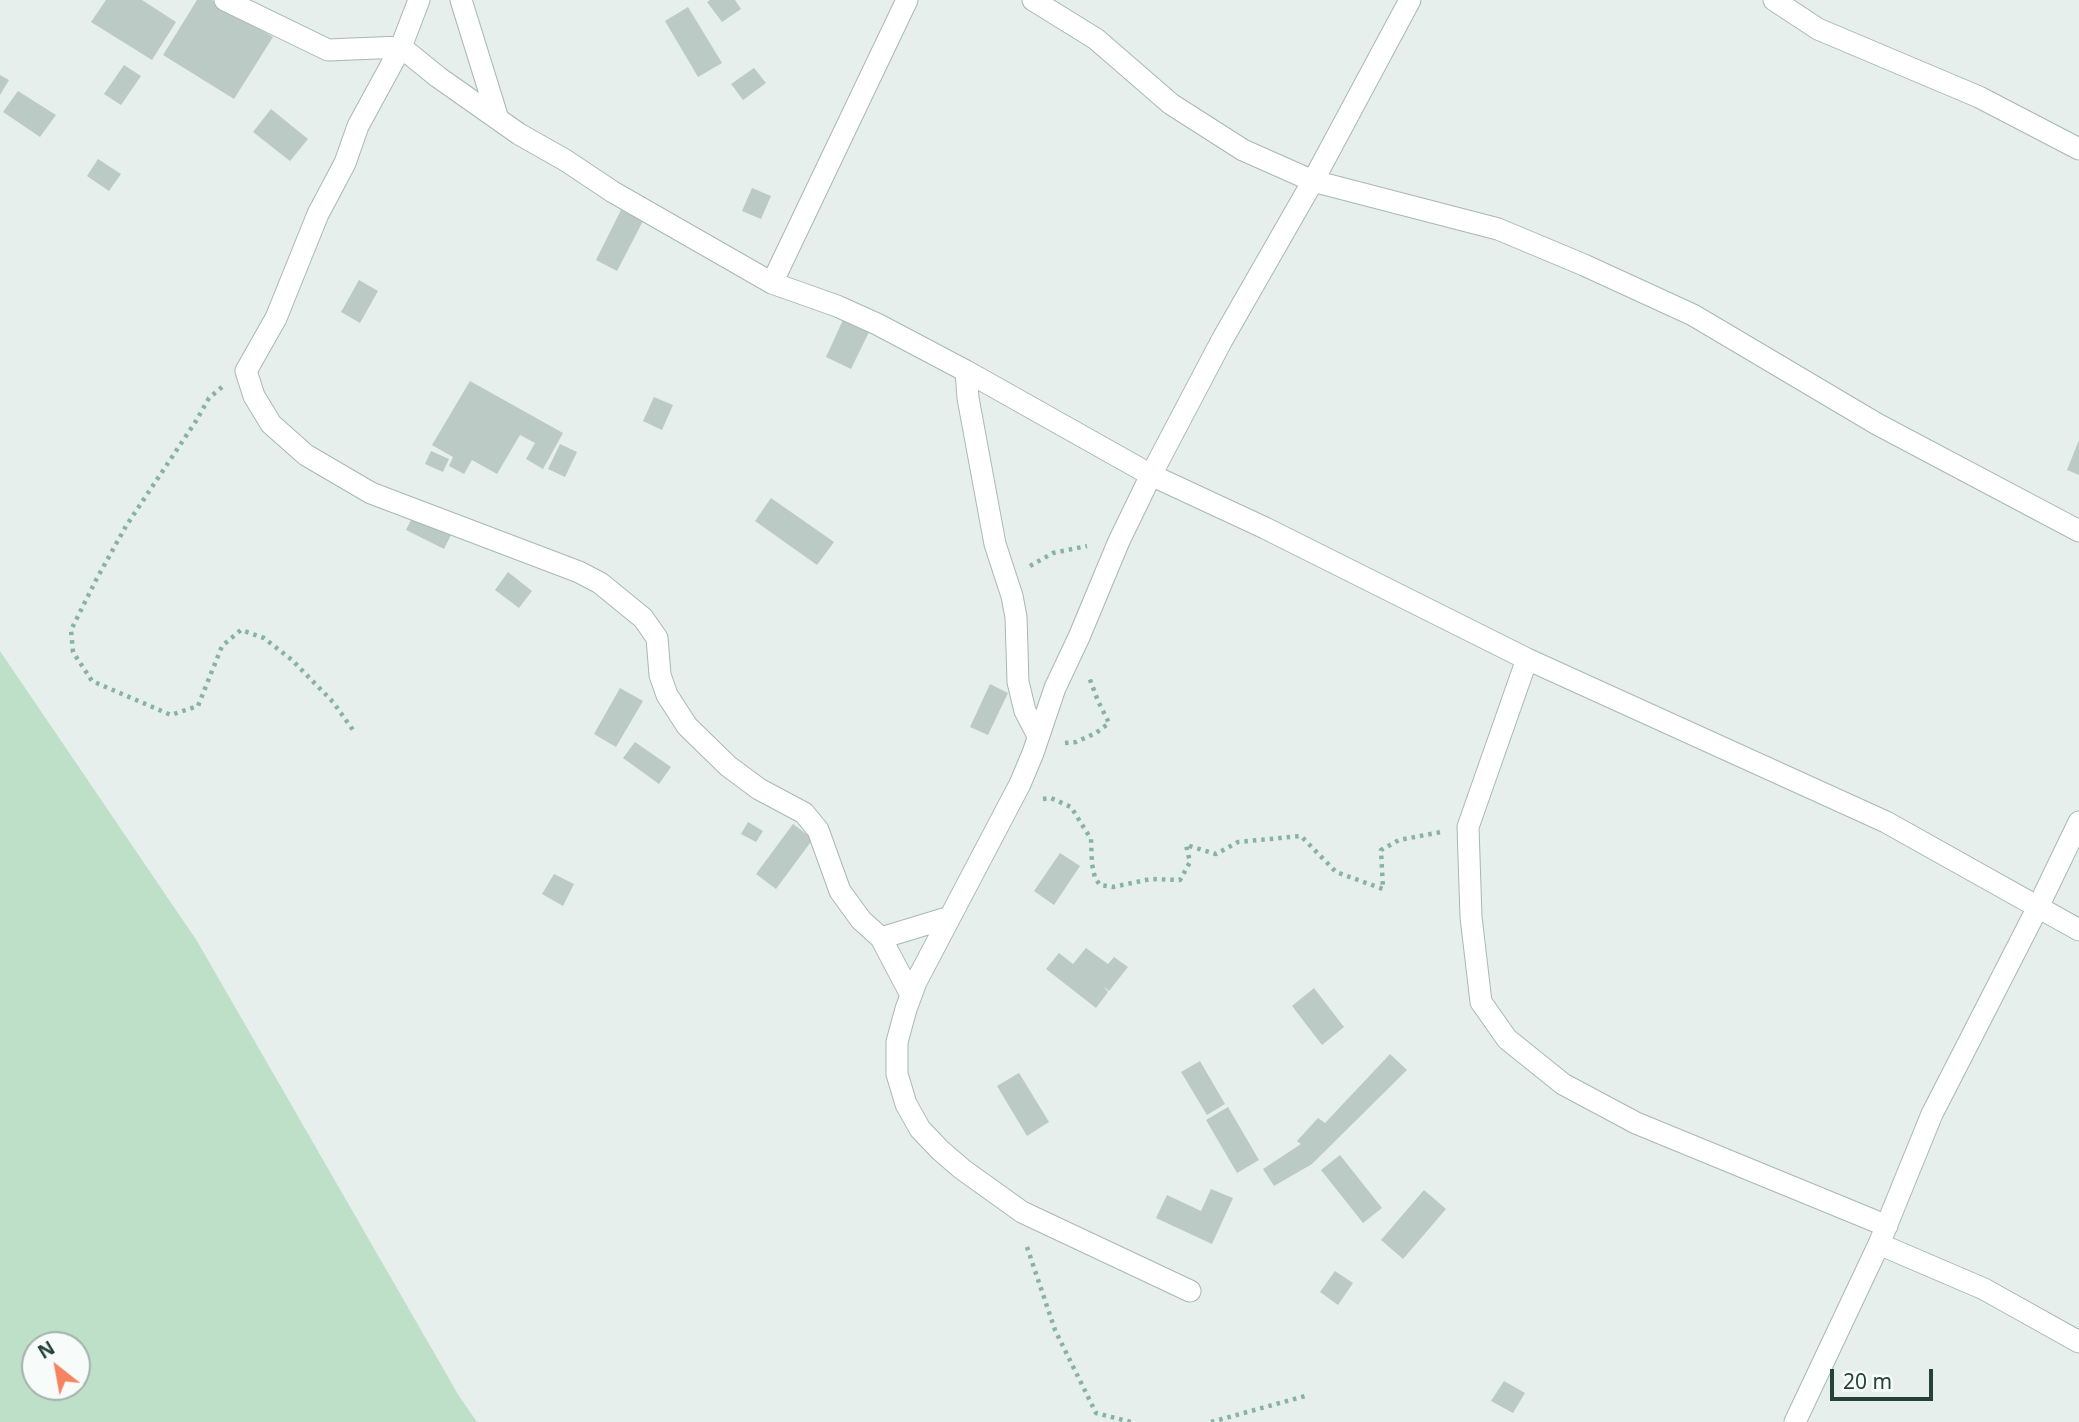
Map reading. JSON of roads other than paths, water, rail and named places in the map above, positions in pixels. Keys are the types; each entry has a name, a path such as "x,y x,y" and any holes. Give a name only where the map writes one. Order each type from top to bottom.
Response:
{"street":[{"path":"225,0 328,50 401,47 438,78 498,119 613,192 772,283 837,306 877,324 1151,475 1265,528 1527,659 1886,822 2079,930"},
{"path":"419,0 401,47 358,127 345,163 318,214 276,318 246,371 254,396 271,424 306,455 370,493 579,572 600,583 635,611 657,638 660,675 667,695 687,726 729,766 759,789 804,813 818,830 840,891 861,920 881,938 911,995"},
{"path":"461,0 498,119"},
{"path":"772,283 907,0"},
{"path":"1033,0 1096,39 1171,104 1242,150 1313,181 1498,229 1584,265 1693,315 1877,424 2079,531"},
{"path":"1190,1290 1022,1212 962,1169 920,1129 906,1104 897,1074 897,1042 911,995 1020,784 1055,688 1151,475 1222,340 1313,181 1410,0"},
{"path":"1774,0 1818,29 1979,97 2079,149"},
{"path":"966,371 968,398 995,544 1016,617 1018,682 1036,745"},
{"path":"1527,659 1468,827 1471,917 1481,1003 1507,1039 1563,1084 1636,1123 1883,1235 2079,1342"},
{"path":"1796,1422 1883,1235 1932,1114 2079,821"},
{"path":"881,938 950,917"}]}
